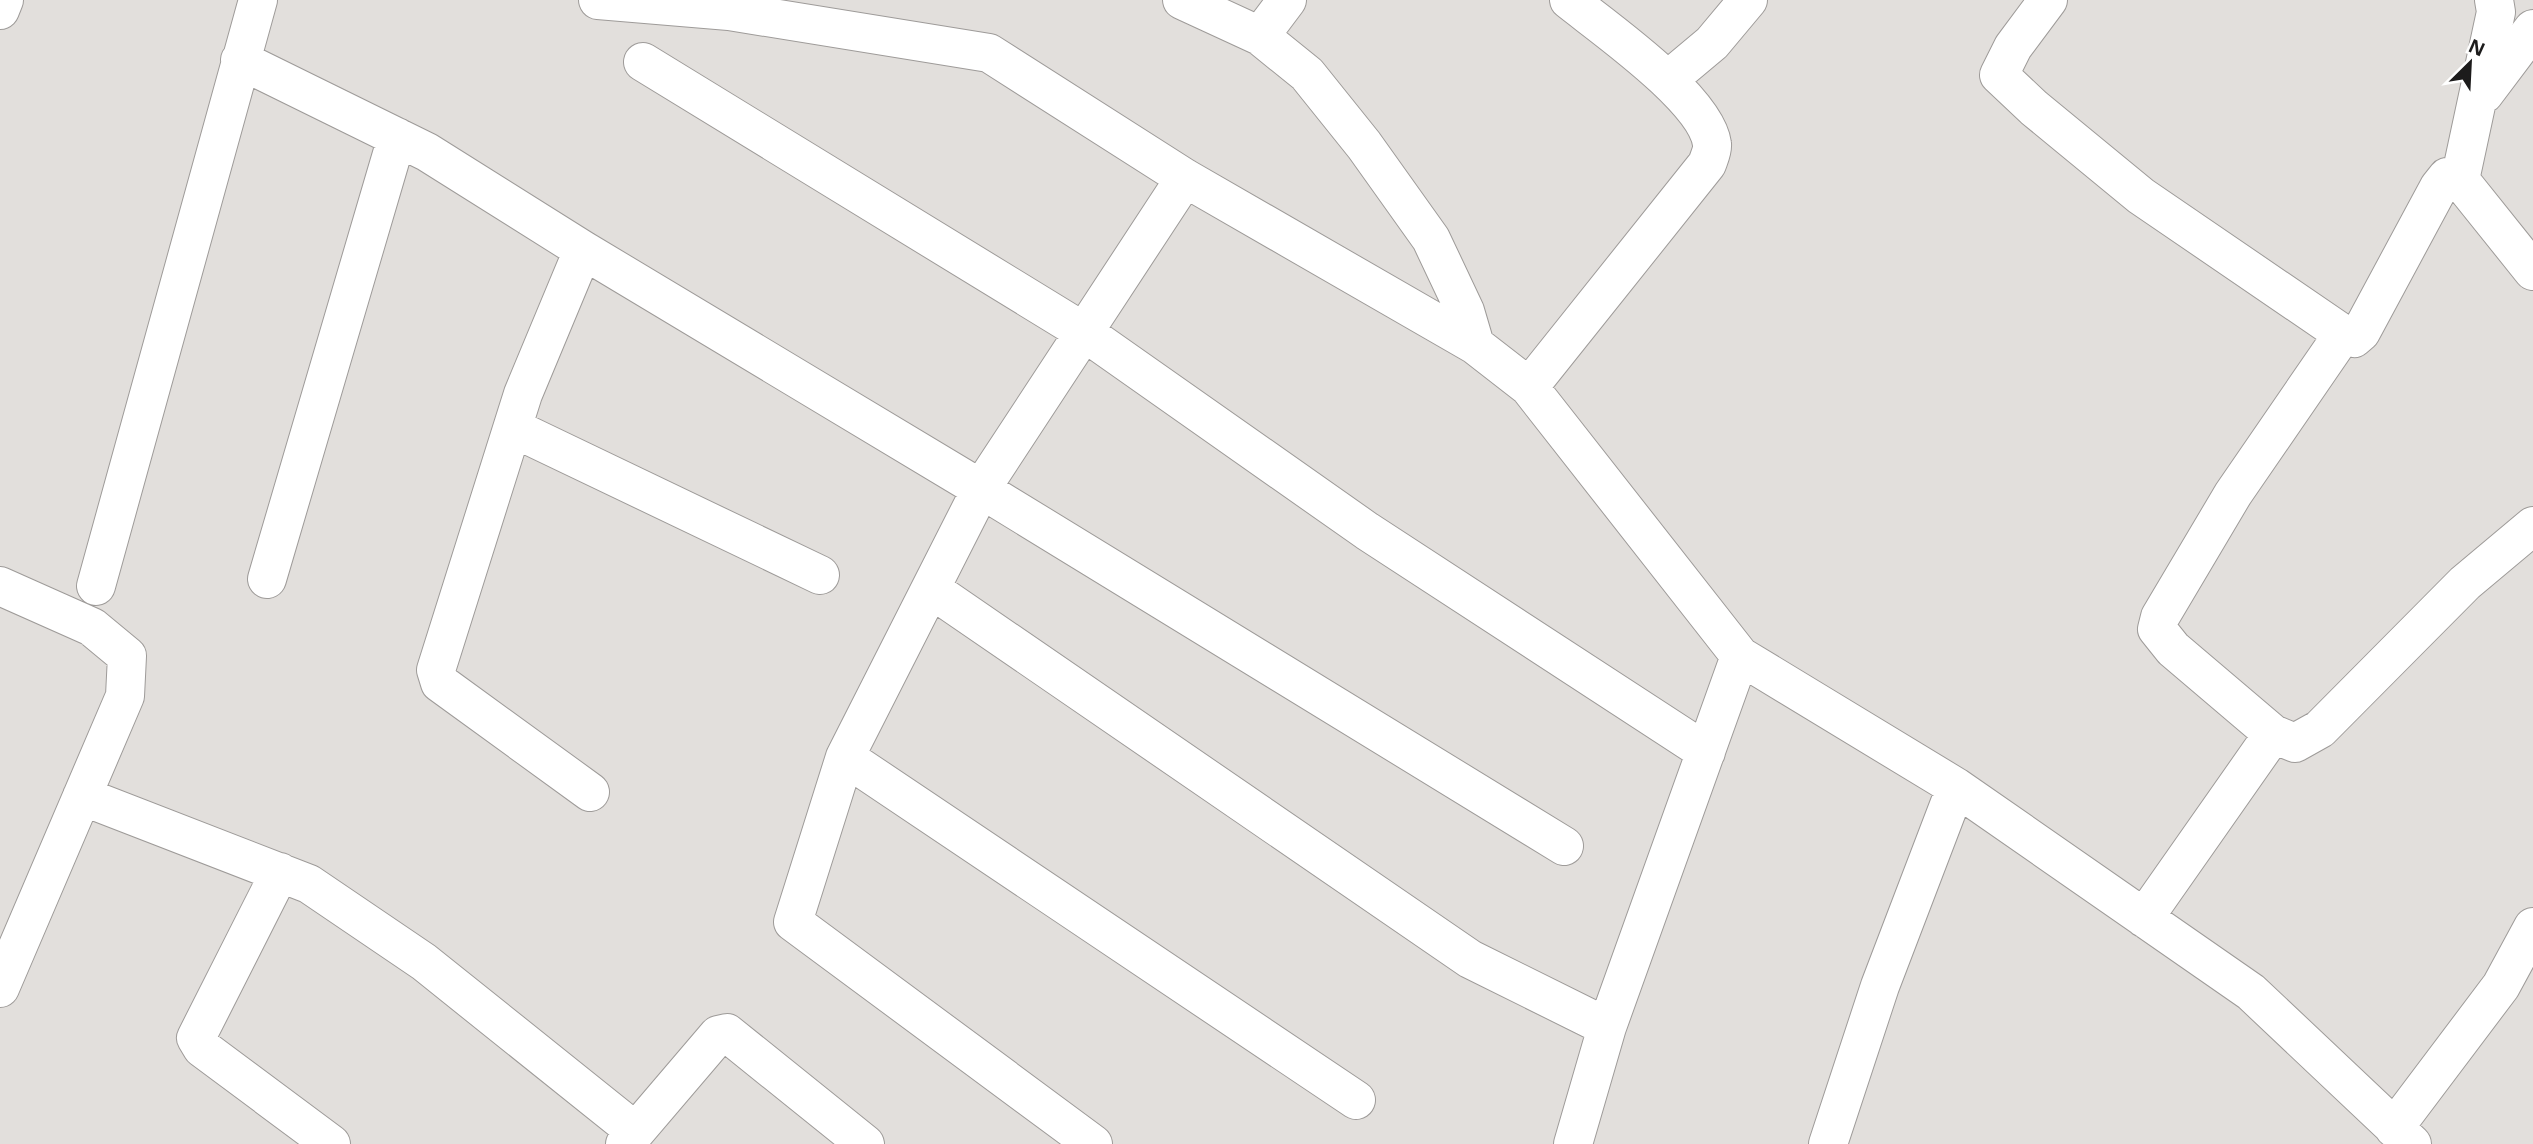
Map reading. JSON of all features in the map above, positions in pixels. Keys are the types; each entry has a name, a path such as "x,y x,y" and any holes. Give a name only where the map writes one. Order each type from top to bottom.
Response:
{"street":[{"path":"0,10 4,0"},
{"path":"96,586 258,0"},
{"path":"598,0 730,11 989,53 1185,178 1475,345 1529,387 1740,656 1956,787 2251,992 2403,1136 2501,986 2533,927"},
{"path":"1182,0 1260,36 1307,74 1364,145 1431,239 1465,311 1475,345"},
{"path":"1260,36 1287,0"},
{"path":"1529,387 1707,164 1713,146 1708,130 1668,79 1569,0"},
{"path":"1668,79 1712,43 1748,0"},
{"path":"2048,0 2013,47 1999,75 2034,108 2141,196 2343,334 2354,338 2361,331 2439,187 2447,177 2460,180 2533,271"},
{"path":"2460,180 2496,12 2494,0"},
{"path":"2476,104 2533,29"},
{"path":"240,60 427,152 583,250 981,489 1564,846"},
{"path":"643,62 1084,332 1367,531 1706,752"},
{"path":"267,579 397,137"},
{"path":"1093,1144 793,922 845,757 981,489 1185,178"},
{"path":"583,250 523,394 436,670 440,684 590,792"},
{"path":"2343,334 2233,494 2160,617 2157,629 2173,649 2273,734 2295,743 2320,729 2465,583 2533,526"},
{"path":"513,428 820,575"},
{"path":"0,586 92,627 127,656 125,696 0,988"},
{"path":"931,589 1470,960 1607,1027"},
{"path":"1573,1144 1607,1027 1740,656"},
{"path":"2144,918 2273,734"},
{"path":"845,757 1356,1100"},
{"path":"1828,1144 1880,986 1956,787"},
{"path":"82,796 309,884 424,962 630,1138 718,1035 727,1033 865,1144"},
{"path":"280,872 196,1038 202,1048 331,1144"}]}
